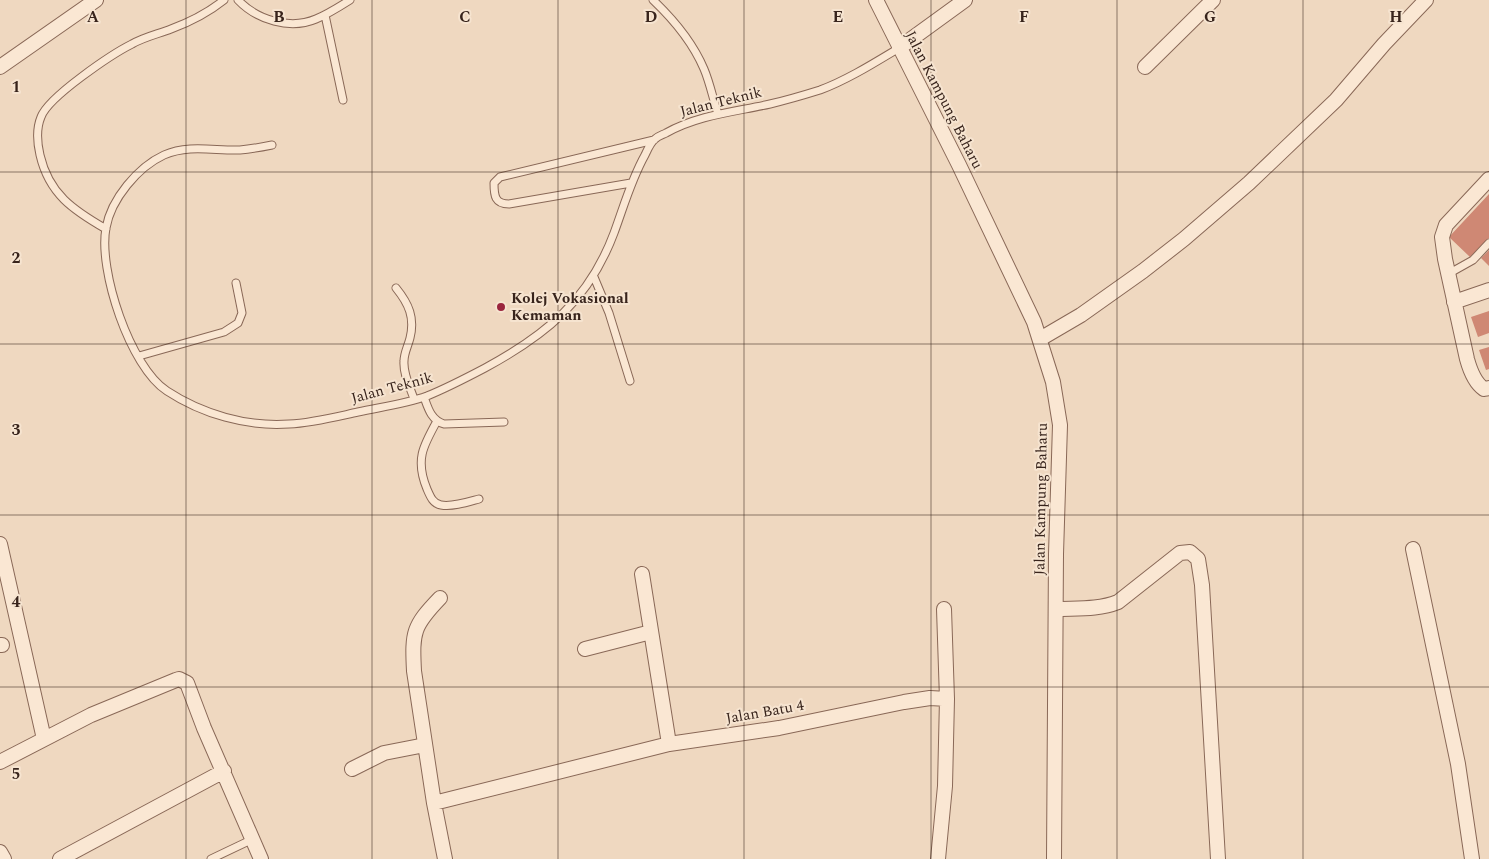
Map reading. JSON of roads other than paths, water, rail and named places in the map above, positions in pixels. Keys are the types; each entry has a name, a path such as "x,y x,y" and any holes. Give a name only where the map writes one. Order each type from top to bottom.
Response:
{"street":[{"path":"0,67 96,0"},
{"name":"Jalan Kampung Baharu","path":"876,0 959,165 1034,322 1053,382 1060,425 1056,515 1054,859"},
{"path":"899,48 965,0"},
{"path":"1145,68 1213,0"},
{"path":"1040,339 1081,315 1143,271 1184,239 1249,183 1336,100 1384,44 1426,0"},
{"path":"1487,389 1480,387 1467,359 1448,274 1442,237 1446,225 1489,179"},
{"path":"1454,302 1489,290"},
{"path":"0,544 44,739"},
{"path":"1413,549 1458,764 1472,859"},
{"path":"1056,609 1112,605 1180,553 1190,552 1198,559 1202,585 1218,859"},
{"path":"642,574 669,744"},
{"path":"440,598 422,617 415,632 413,649 414,671 425,745 445,859"},
{"path":"938,859 945,786 947,699 944,609"},
{"path":"585,649 651,632"},
{"path":"0,762 91,716 150,689 179,679 187,683 204,728 261,859"},
{"name":"Jalan Batu 4","path":"434,803 669,744 779,728 904,702 930,698 947,699"},
{"path":"352,769 384,753 425,745"},
{"path":"60,859 224,771"},
{"path":"0,852 4,859"}],"lane":[{"path":"106,228 79,214 64,201 46,174 37,144 37,133 41,115 50,104 109,58 146,38 186,23 224,0"},
{"path":"238,0 262,17 280,22 302,23 325,15 350,0"},
{"path":"653,0 674,22 704,69 718,114"},
{"path":"325,15 343,100"},
{"name":"Jalan Teknik","path":"272,145 240,150 200,147 164,155 138,173 111,211 106,228 107,265 121,321 146,369 164,389 200,408 222,416 251,423 288,424 322,419 424,396 467,377 506,356 547,329 564,314 594,277 614,233 630,183 654,140 682,124 822,89 899,48"},
{"path":"630,183 509,204 501,204 494,190 494,183 500,177 654,140"},
{"path":"1448,274 1473,260 1489,243"},
{"path":"594,277 609,313 630,381"},
{"path":"138,356 224,332 238,323 242,313 236,283"},
{"path":"396,288 408,305 412,317 404,369 414,399"},
{"path":"424,396 429,410 437,420 444,424 504,422"},
{"path":"437,420 425,442 420,458 422,478 431,498 440,505 479,499"},
{"path":"211,859 253,839"}],"place":[{"name":"Kolej Vokasional Kemaman","path":"501,307"}]}
